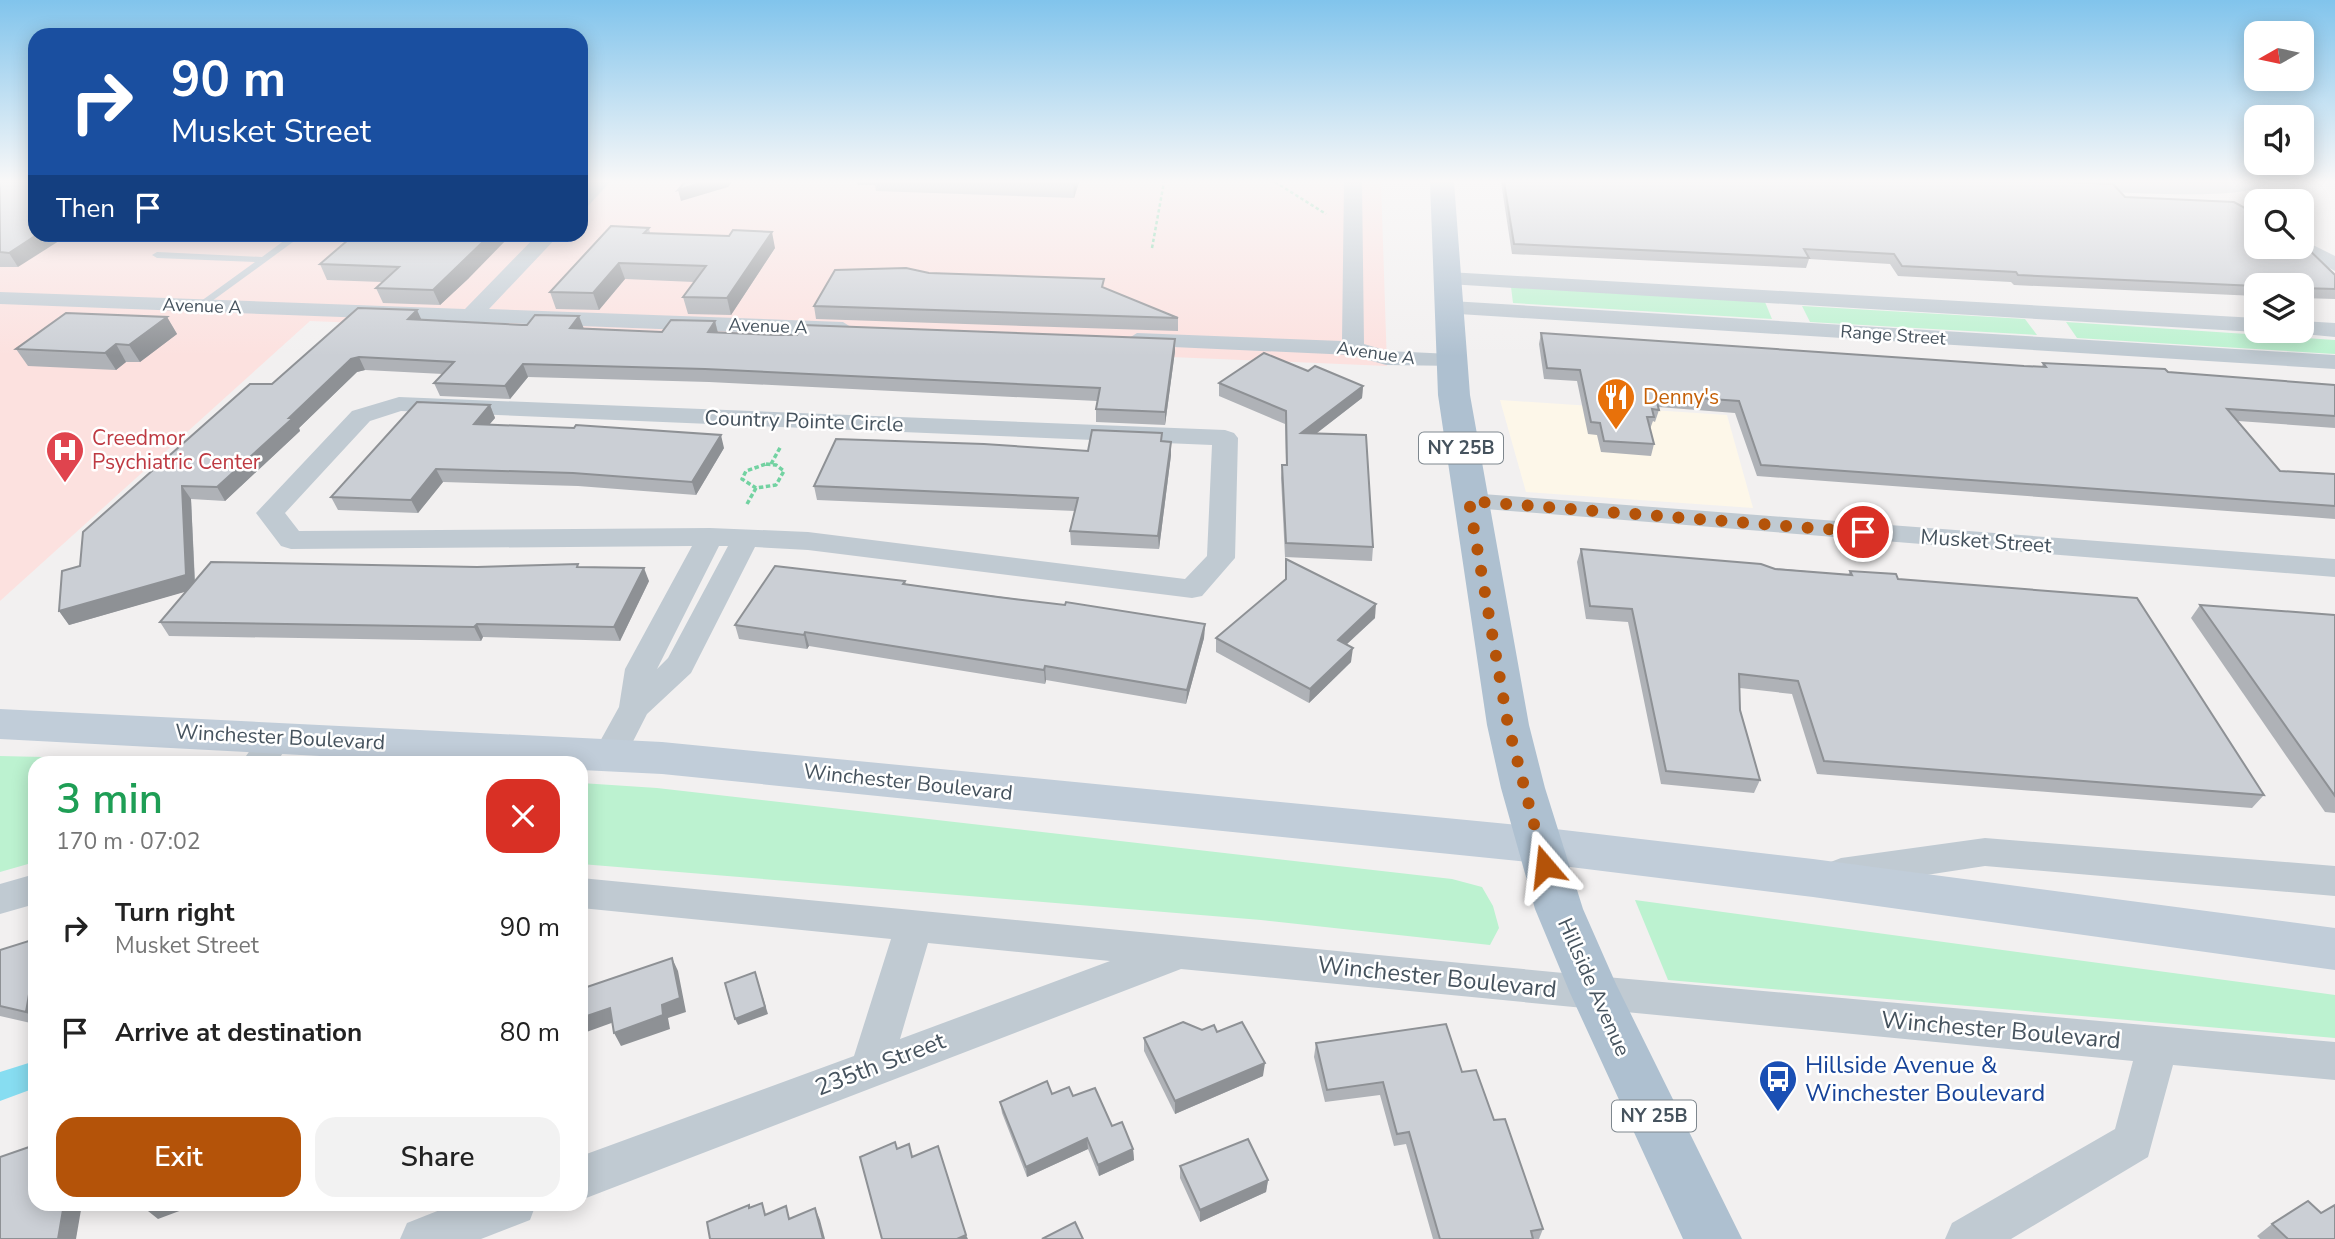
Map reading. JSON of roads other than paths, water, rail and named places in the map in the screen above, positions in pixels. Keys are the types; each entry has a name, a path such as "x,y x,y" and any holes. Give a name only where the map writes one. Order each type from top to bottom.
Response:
{"main road":[{"name":"Hillside Avenue","path":"1446,240 1451,308 1451,361 1469,501 1508,725 1538,845 1559,909 1595,993 1713,1239"},
{"name":"Winchester Boulevard","path":"0,724 268,750 610,754 1538,845 1813,878 2335,949"}],"street":[{"path":"1353,240 1353,348"},
{"path":"471,316 542,242"},
{"path":"2314,253 2335,265"},
{"name":"Range Street","path":"1448,278 2244,324"},
{"path":"1783,297 1799,329"},
{"name":"Avenue A","path":"0,299 870,330"},
{"name":"Range Street","path":"1451,308 2335,362"},
{"path":"2047,313 2071,346"},
{"path":"2314,329 2335,330"},
{"name":"Avenue A","path":"1118,339 1353,348 1386,358 1451,361"},
{"name":"Country Pointe Circle","path":"398,404 1225,438 1221,558 1192,589 808,541 710,537 291,540 270,513 361,416 398,404"},
{"name":"Musket Street","path":"1469,501 2335,569"},
{"path":"610,754 635,707 641,669 710,537"},
{"path":"635,707 680,666 746,538"},
{"name":"Winchester Boulevard","path":"1813,878 1985,852 2335,881"},
{"path":"0,899 28,891"},
{"name":"Winchester Boulevard","path":"588,894 1595,993 2335,1061"},
{"path":"872,1066 914,926"},
{"name":"235th Street","path":"588,1175 872,1066 1181,952"},
{"path":"1968,1239 2133,1142 2158,1044"},
{"path":"423,1239 496,1211"}],"lane":[{"path":"201,306 289,242"},
{"path":"157,255 264,260"}],"water":[{"path":"28,1063 28,1091 0,1101 0,1072"}],"place":[{"name":"Denny's","path":"1616,431"},
{"name":"Creedmor Psychiatric Center","path":"65,484"},
{"name":"Hillside Avenue & Winchester Boulevard","path":"1778,1113"}]}
